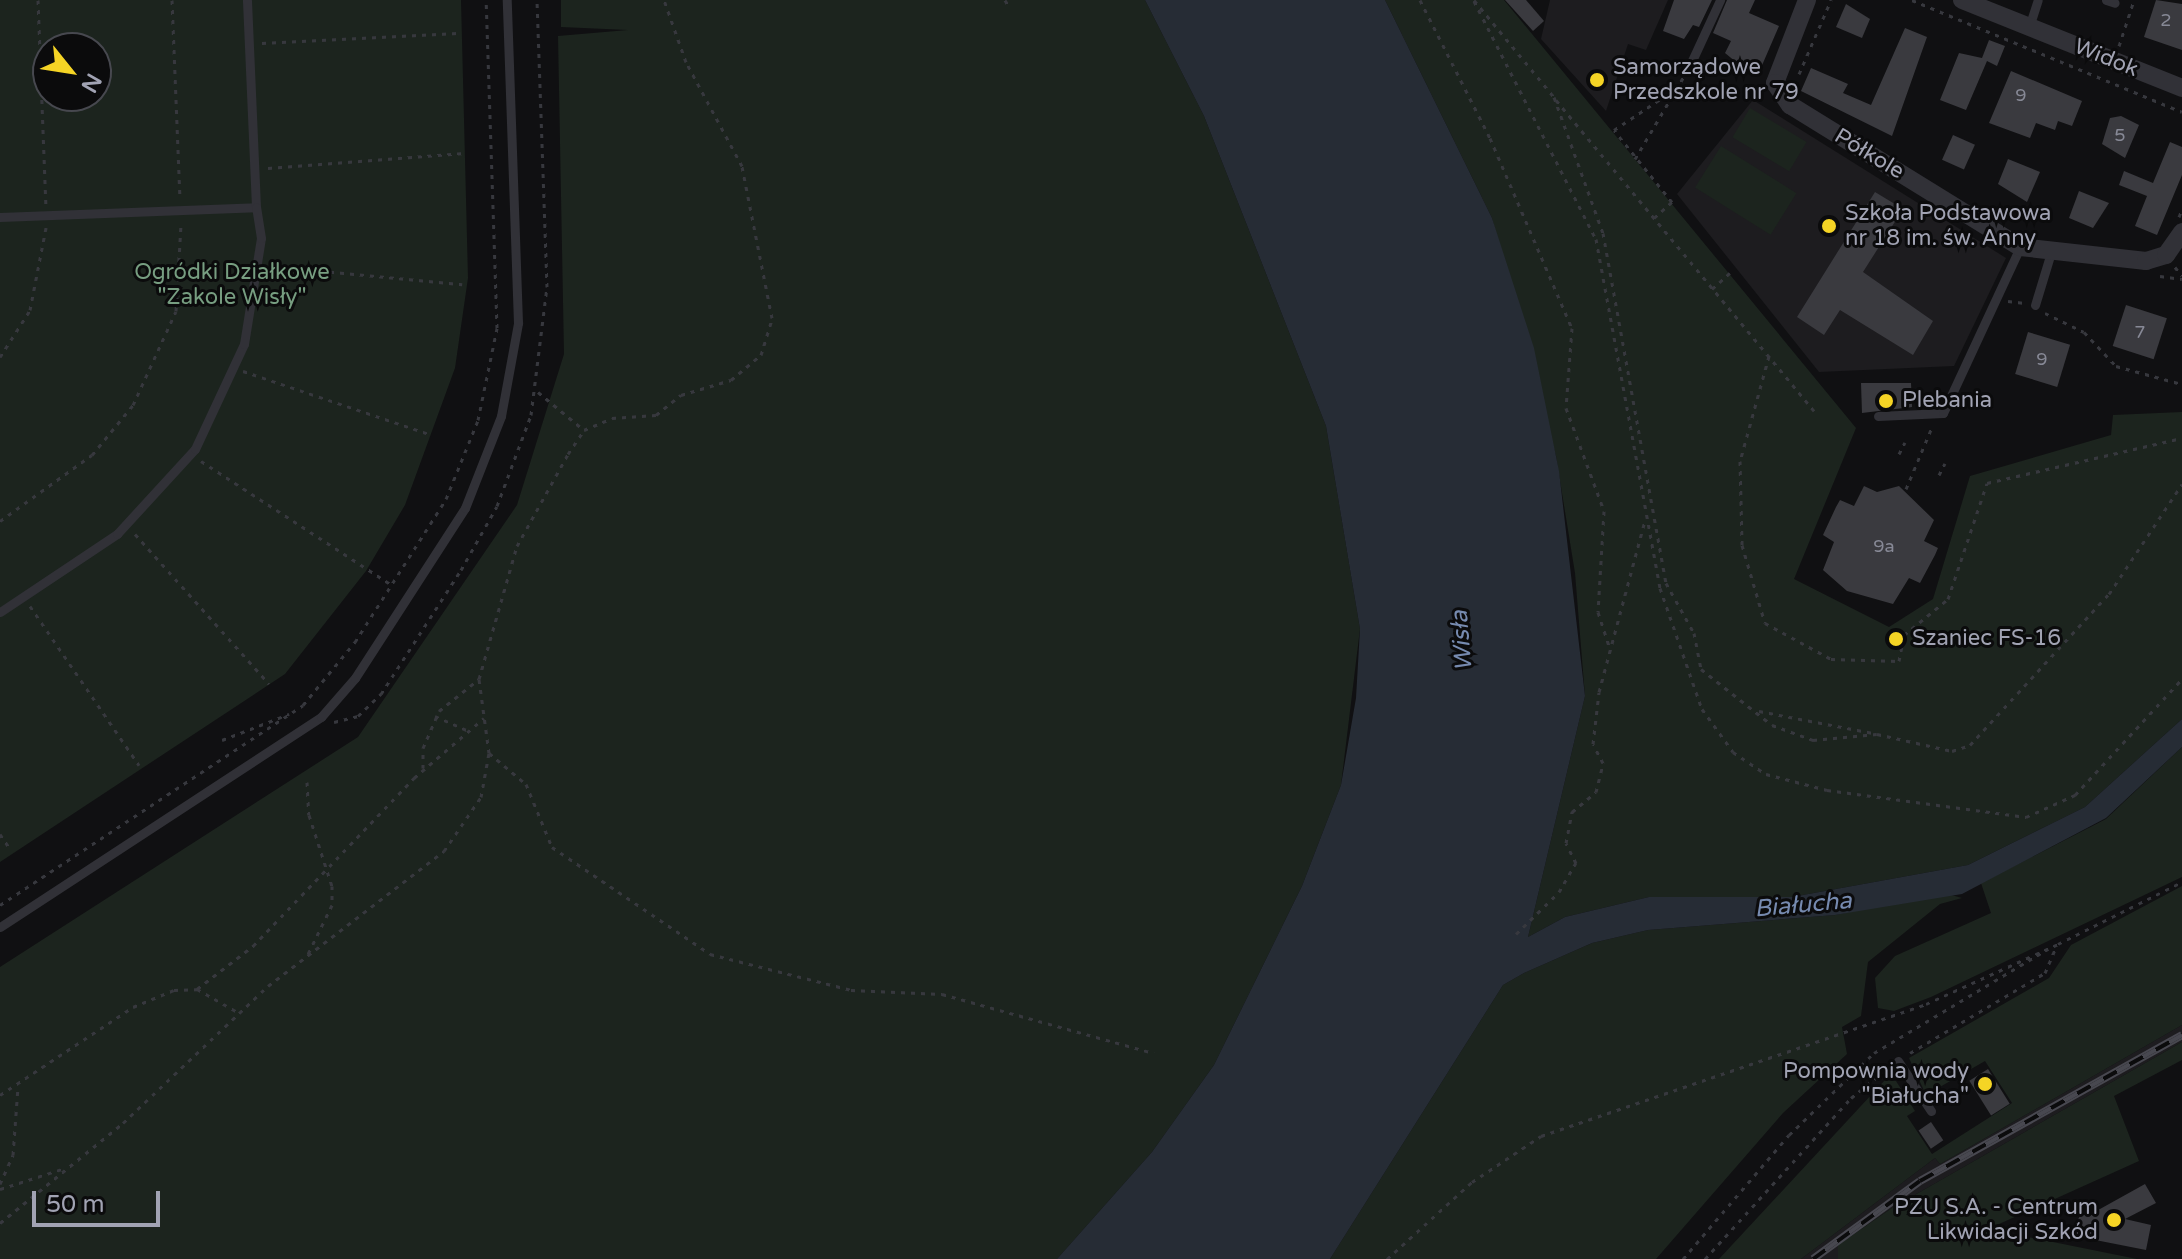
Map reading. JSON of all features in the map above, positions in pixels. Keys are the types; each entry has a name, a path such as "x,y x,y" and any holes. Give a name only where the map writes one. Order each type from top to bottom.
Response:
{"street":[{"name":"Półkole","path":"1807,0 1777,73 1781,98 2020,247 2146,261 2166,255 2179,228"},
{"name":"Widok","path":"1962,0 2182,88"}],"lane":[{"path":"0,612 127,525 191,454 236,368 259,265 247,0"},
{"path":"0,927 321,717 366,663 465,508 501,416 518,323 507,0"},
{"path":"1690,65 1720,0"},
{"path":"2029,27 2038,0"},
{"path":"0,217 256,207"},
{"path":"1878,416 1943,413 2020,247"},
{"path":"2035,305 2052,249"},
{"path":"1898,1061 1931,1111"}],"path":[{"path":"0,357 30,310 47,215 38,0"},
{"path":"0,521 92,455 146,384 176,311 180,210 172,0"},
{"path":"0,905 292,713 335,669 392,585 464,461 493,355 499,272 486,0"},
{"path":"324,719 351,720 370,706 437,607 497,506 536,392 547,287 537,0"},
{"path":"0,1223 70,1167 239,1013 444,851 481,797 489,753 479,679 517,546 584,430 612,418 656,415 681,395 731,380 761,355 772,318 742,166 686,62 664,0"},
{"path":"1420,0 1490,138 1572,328 1566,408 1604,511 1598,612 1609,645"},
{"path":"1795,82 1831,0"},
{"path":"1912,0 2182,112"},
{"path":"2117,51 2134,0"},
{"path":"1474,1 1814,411"},
{"path":"1474,1 1596,239 1660,588 1702,709 1721,739 1760,772 1827,790 2037,814 2075,795 2182,679"},
{"path":"249,44 458,33"},
{"path":"1635,159 1690,65"},
{"path":"1653,220 1672,202 1614,130 1677,88"},
{"path":"1554,97 1603,233 1670,593 1694,633 1701,669 1796,738 1877,734"},
{"path":"255,169 464,153"},
{"path":"2179,228 2182,209"},
{"path":"259,265 462,284"},
{"path":"1712,289 1730,273"},
{"path":"1995,298 2035,305 2053,321 2084,332 2116,366 2180,385 2182,392"},
{"path":"1769,356 1740,461 1742,545 1765,623 1831,659 1899,661 1904,635 1948,599 1987,483 2182,438"},
{"path":"236,368 429,434"},
{"path":"536,392 584,430"},
{"path":"1899,454 1905,442"},
{"path":"1906,489 1927,444"},
{"path":"191,454 392,585"},
{"path":"1939,475 1945,463"},
{"path":"1756,711 1952,751 1970,745 2109,594 2182,484"},
{"path":"1516,934 1559,892 1576,863 1566,843 1572,812 1596,792 1603,763 1593,744 1609,645 1646,516"},
{"path":"127,525 269,684"},
{"path":"1660,588 1670,593"},
{"path":"23,596 139,765"},
{"path":"423,770 435,716 479,679"},
{"path":"222,740 292,713"},
{"path":"435,716 468,731"},
{"path":"0,1095 18,1087 133,1007 197,989 253,946 423,770 484,718"},
{"path":"489,753 526,784 552,847 710,954 851,990 942,994 1154,1053"},
{"path":"305,959 332,905 328,869 309,815 307,782"},
{"path":"0,834 10,849"},
{"path":"1387,1259 1395,1245 1541,1136 1926,1004 2058,944 2182,882"},
{"path":"1705,1259 1851,1098 1898,1061 2045,973 2058,944"},
{"path":"1683,1259 1789,1135 1874,1053 2058,944"},
{"path":"197,989 239,1013"},
{"path":"0,1186 13,1155 18,1087"},
{"path":"0,1186 70,1167"}],"shaded area":[{"name":"Samorządowe Przedszkole nr 79","path":"1550,0 1668,0 1646,50 1628,44 1606,111 1541,39"},
{"name":"Szkoła Podstawowa nr 18 im. św. Anny","path":"1753,100 2006,258 1954,366 1819,372 1677,194"},
{"path":"2182,1025 2182,1042 1892,1208 1838,1245 1838,1259 1801,1259 1935,1158 1940,1164"}],"green space":[{"name":"Ogródki Działkowe \"Zakole Wisły\"","path":"0,0 461,0 468,278 455,368 405,505 366,571 285,674 0,862"},
{"path":"561,0 1145,0 1204,116 1326,426 1360,629 1341,785 1302,886 1214,1065 1152,1152 1057,1259 0,1259 0,967 358,737 517,505 564,354 558,36 628,30 561,27"},
{"path":"1385,0 1504,0 1856,428 1794,579 1889,627 1933,599 1970,476 2111,435 2113,415 2182,412 2182,719 2085,807 1968,865 1792,897 1649,897 1565,917 1528,937 1585,696 1575,573 1556,456 1492,218"},
{"path":"1750,108 1807,142 1789,171 1732,137"},
{"path":"1721,146 1796,193 1771,235 1695,188"},
{"path":"2182,747 2182,877 1931,997 1894,1011 1878,1008 1875,978 1895,956 1991,913 1981,883 2106,819"},
{"path":"2182,886 2182,1025 1940,1164 1935,1158 1801,1259 1719,1259 1885,1080 1896,1081 1915,1111 1907,1116 1932,1154 2012,1103 1985,1061 1926,1095 1909,1058 2049,978 2071,945"},
{"path":"1944,893 1962,898 1940,904 1868,962 1861,1016 1842,1027 1847,1054 1783,1113 1656,1259 1330,1259 1503,985 1592,943 1648,930 1835,915"},
{"path":"2182,1042 2182,1060 2114,1096 2139,1161 1988,1229 2137,1259 1838,1259 1838,1245 1892,1208"}],"water":[{"path":"1145,0 1385,0 1492,218 1534,348 1559,471 1585,696 1528,937 1565,917 1649,897 1792,897 1968,865 2085,807 2182,719 2182,747 2106,818 1962,894 1835,915 1648,930 1592,943 1503,985 1330,1259 1057,1259 1152,1152 1214,1065 1302,886 1341,785 1356,698 1360,629 1326,426 1204,116"}],"building":[{"path":"1505,0 1526,0 1544,21 1533,31"},
{"path":"1674,0 1712,0 1699,27 1693,25 1684,39 1663,31"},
{"path":"1727,0 1755,0 1749,13 1779,26 1760,70 1736,62 1725,53 1731,41 1713,33"},
{"path":"2156,0 2182,4 2182,50 2144,37"},
{"path":"1846,4 1870,19 1862,38 1836,27"},
{"path":"1905,28 1927,37 1892,136 1801,91 1811,68 1848,84 1843,93 1871,105"},
{"path":"1989,40 2005,46 1997,66 1987,61 1966,110 1940,100 1959,53 1982,58"},
{"path":"2011,71 2082,101 2072,126 2058,121 2055,130 2036,123 2030,138 1989,123"},
{"path":"2121,116 2139,125 2125,158 2102,144 2110,118"},
{"path":"1953,135 1975,145 1964,169 1942,160"},
{"path":"2170,142 2182,147 2182,175 2157,235 2135,226 2147,196 2119,185 2124,171 2153,183"},
{"path":"2008,159 2040,172 2027,202 1998,184"},
{"path":"2079,191 2109,203 2093,228 2069,218"},
{"path":"1875,192 1903,209 1863,272 1933,321 1913,355 1840,310 1824,335 1797,317"},
{"path":"2126,305 2167,318 2154,359 2113,346"},
{"path":"2028,332 2070,345 2057,387 2015,374"},
{"name":"Plebania","path":"1861,383 1911,383 1912,407 1862,413"},
{"path":"1864,486 1877,492 1899,486 1934,520 1924,541 1938,548 1935,555 1920,583 1909,578 1893,604 1847,591 1823,570 1834,542 1823,535 1836,507 1840,500 1854,506"},
{"path":"1988,1069 2010,1104 1991,1115 1969,1081"},
{"path":"1931,1122 1943,1140 1931,1149 1919,1130"},
{"name":"PZU S.A. - Centrum Likwidacji Szkód","path":"2145,1184 2156,1203 2125,1219 2151,1225 2146,1250 2070,1235 2085,1206 2100,1209"}],"railway":[{"path":"1813,1259 1920,1181 2182,1035"}],"place":[{"name":"Samorządowe Przedszkole nr 79","path":"1597,80"},
{"name":"Szkoła Podstawowa nr 18 im. św. Anny","path":"1829,226"},
{"name":"Plebania","path":"1886,401"},
{"name":"Szaniec FS-16","path":"1896,639"},
{"name":"Pompownia wody \"Białucha\"","path":"1985,1084"},
{"name":"PZU S.A. - Centrum Likwidacji Szkód","path":"2114,1220"}],"water label":[{"name":"Wisła","path":"1462,641"},
{"name":"Białucha","path":"1803,905"}]}
